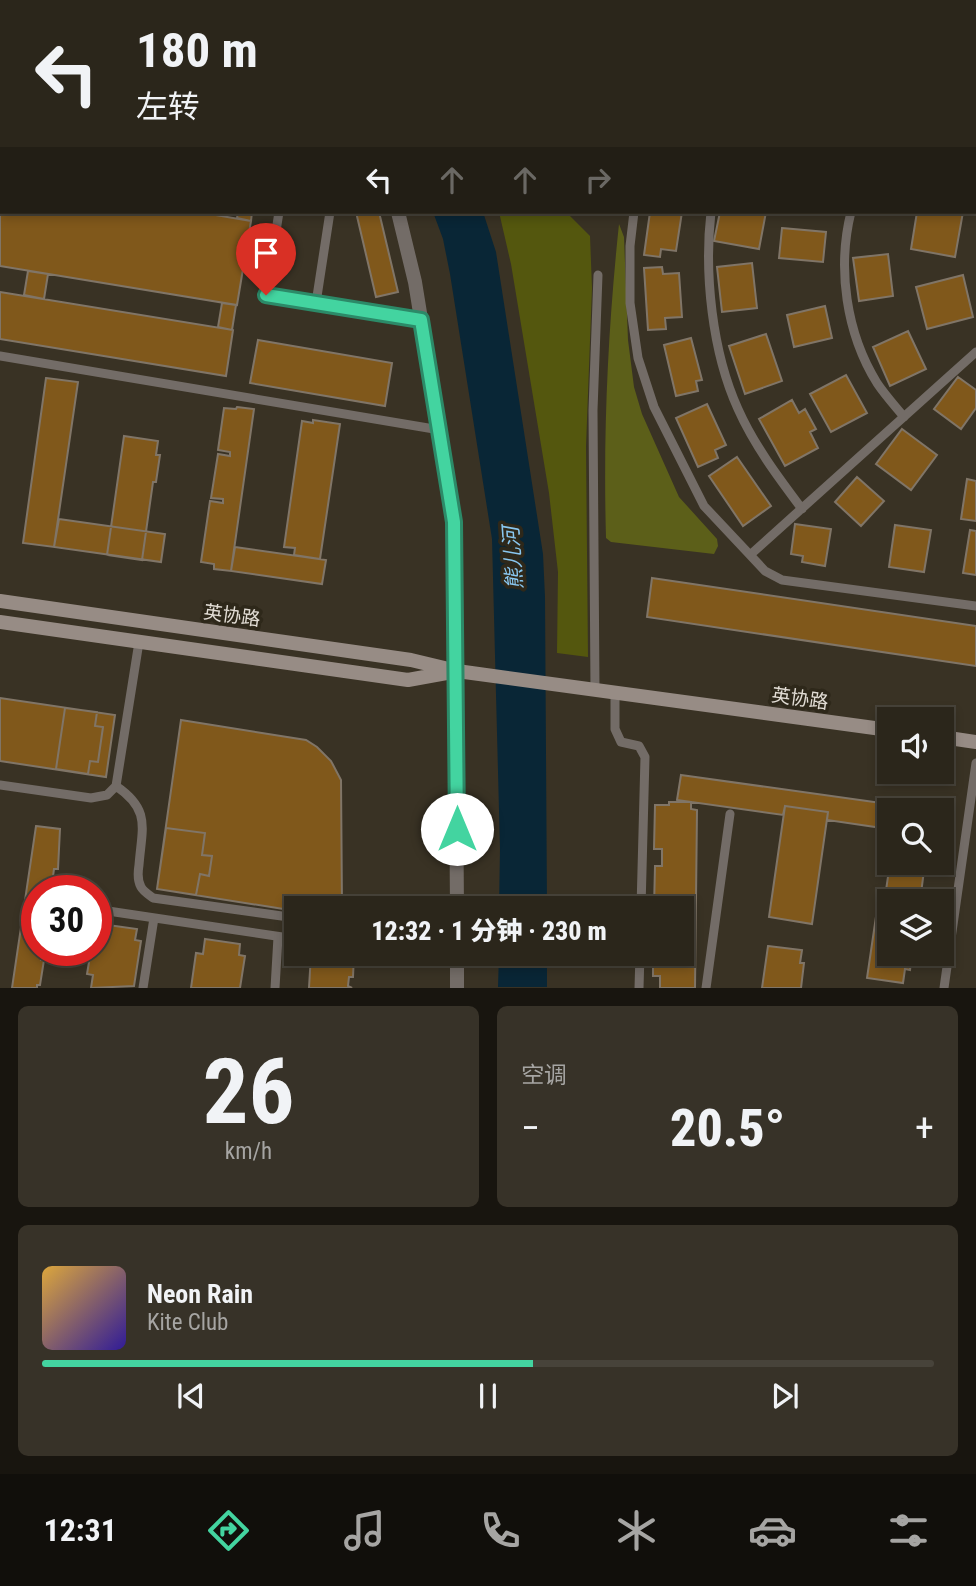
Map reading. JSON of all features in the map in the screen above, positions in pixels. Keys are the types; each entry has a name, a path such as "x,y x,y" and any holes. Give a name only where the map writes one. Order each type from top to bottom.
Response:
{"street":[{"path":"399,214 421,320 454,522 457,896"},
{"name":"英协路","path":"0,601 411,660 475,674 877,728"},
{"name":"英协路","path":"0,622 408,680 457,671"},
{"path":"954,739 976,742"},
{"path":"457,966 457,988"}],"lane":[{"path":"279,214 266,295 421,320"},
{"path":"316,303 330,214"},
{"path":"634,214 630,246 630,303 638,358 654,407 704,506 765,571 782,580 976,606"},
{"path":"711,214 710,280 718,349 737,408 772,470 802,509"},
{"path":"851,214 844,258 846,301 858,343 872,373 904,417"},
{"path":"596,690 593,411 598,275"},
{"path":"750,555 976,352"},
{"path":"0,356 440,430"},
{"path":"0,785 91,798 107,795 116,786 139,642"},
{"path":"615,693 615,729 621,742 639,746 645,757 641,896"},
{"path":"944,988 976,763"},
{"path":"116,786 130,796 142,813 143,839 138,875 141,887 153,898 284,916"},
{"path":"706,988 730,814"},
{"path":"112,912 284,938"},
{"path":"143,988 154,918"},
{"path":"275,988 278,937"},
{"path":"639,988 640,966"}],"shaded area":[{"path":"499,214 568,214 590,236 592,288 586,446 588,657 557,653 558,572 549,493 511,264"},
{"path":"619,224 624,237 628,340 634,387 642,414 679,497 717,539 718,546 714,554 611,542 606,538 607,381"}],"water":[{"name":"熊儿河","path":"434,214 484,214 496,252 543,554 547,896 499,896 492,539 443,239"},
{"path":"499,966 547,966 547,987 498,987"}],"building":[{"path":"0,214 210,214 251,221 237,305 0,266"},
{"path":"238,214 252,214 251,221 237,218"},
{"path":"356,214 379,214 398,292 376,297"},
{"path":"650,214 682,214 676,251 661,249 660,257 644,255"},
{"path":"720,214 766,214 759,249 714,241"},
{"path":"917,214 963,214 955,257 911,249"},
{"path":"782,228 826,232 823,262 779,258"},
{"path":"888,254 893,296 859,301 853,258"},
{"path":"752,263 757,308 722,312 717,267"},
{"path":"662,267 663,274 679,273 682,317 665,318 666,329 648,330 644,268"},
{"path":"28,271 48,274 44,299 24,295"},
{"path":"963,275 973,317 927,329 916,287"},
{"path":"0,292 233,330 226,376 0,339"},
{"path":"222,303 236,305 232,330 218,327"},
{"path":"825,306 832,338 794,347 787,315"},
{"path":"908,331 926,369 890,386 873,347"},
{"path":"766,334 782,381 745,394 729,346"},
{"path":"691,338 702,380 696,381 698,391 676,396 664,345"},
{"path":"258,340 392,363 385,406 250,383"},
{"path":"846,375 867,413 831,432 810,394"},
{"path":"958,377 976,390 976,408 961,429 934,409"},
{"path":"46,378 78,382 54,547 23,543"},
{"path":"792,400 799,413 805,409 816,429 810,432 818,448 785,466 759,419"},
{"path":"707,404 726,445 715,450 718,458 698,467 676,418"},
{"path":"224,408 254,409 231,571 214,569 214,564 201,562 210,501 223,503 223,499 211,498 218,454 230,456 230,452 218,450"},
{"path":"313,420 340,424 320,559 294,555 295,548 284,547 302,421 313,423"},
{"path":"902,429 937,455 911,490 876,464"},
{"path":"124,436 158,441 156,455 160,455 156,482 153,482 142,560 107,555"},
{"path":"737,457 771,506 743,526 709,476"},
{"path":"857,477 884,501 861,526 835,502"},
{"path":"967,479 976,481 976,521 961,519"},
{"path":"59,519 165,534 161,562 54,547"},
{"path":"795,524 831,529 825,566 802,562 803,556 791,554"},
{"path":"895,525 931,530 924,572 889,567"},
{"path":"970,530 976,531 976,575 963,573"},
{"path":"235,547 326,560 322,584 231,571"},
{"path":"652,578 976,626 976,666 647,617"},
{"path":"0,698 115,715 106,777 0,761"},
{"path":"65,708 97,712 95,726 103,727 98,762 90,761 88,774 56,769"},
{"path":"181,720 306,740 331,761 341,780 342,896 284,896 284,909 157,889"},
{"path":"681,775 877,802 877,827 827,820 828,812 785,806 783,815 677,800"},
{"path":"669,802 691,802 691,809 697,810 695,988 660,988 660,976 653,976 653,966 694,966 694,896 654,896 655,866 662,866 662,849 654,849 655,805 669,805"},
{"path":"785,806 828,812 812,924 769,917"},
{"path":"36,826 60,829 58,869 54,869 53,875 29,875"},
{"path":"166,828 205,833 202,855 212,856 209,876 200,874 196,895 157,889"},
{"path":"888,875 923,875 922,889 886,889"},
{"path":"877,910 877,966 910,966 910,970 905,969 903,983 867,978"},
{"path":"112,926 137,929 135,940 141,941 134,986 91,988 93,975 87,974 88,966 112,966"},
{"path":"21,927 21,966 43,966 37,988 12,988"},
{"path":"205,939 240,944 239,955 245,956 240,988 191,988 196,953 203,954"},
{"path":"768,946 802,950 800,963 804,963 801,988 762,988"},
{"path":"310,966 354,966 353,977 349,977 348,986 352,988 309,988"}],"route":[{"path":"266,295 421,320 454,522 457,829"}]}
